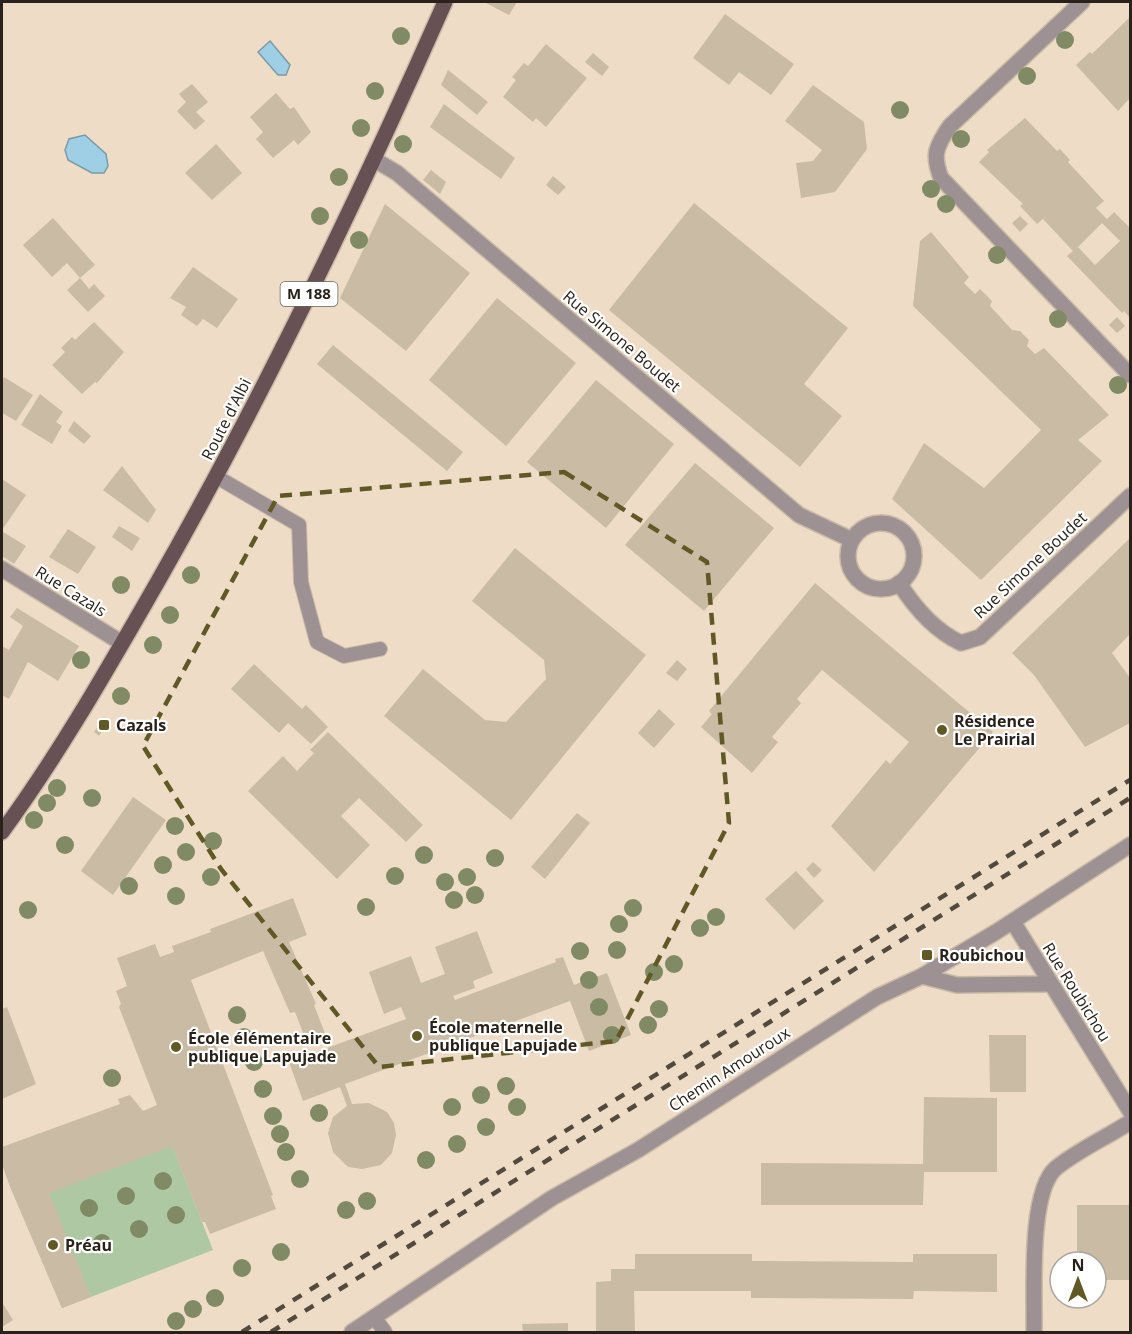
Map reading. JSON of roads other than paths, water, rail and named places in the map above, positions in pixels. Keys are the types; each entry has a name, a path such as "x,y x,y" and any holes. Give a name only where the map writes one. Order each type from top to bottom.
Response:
{"main road":[{"name":"Route d'Albi","path":"2,832 80,716 218,477 375,160 445,2"}],"street":[{"path":"1082,2 950,126 940,140 934,160 941,178 1131,375"},
{"name":"Rue Simone Boudet","path":"375,160 397,174 799,515 852,540"},
{"name":"Rue Simone Boudet","path":"899,583 912,603 946,637 961,643 980,637 1131,496"},
{"path":"879,523 899,528 908,535 913,545 913,566 899,583 879,588 859,580 849,561 852,540 859,532 879,523"},
{"name":"Rue Cazals","path":"2,569 122,643"},
{"name":"Chemin Amouroux","path":"352,1332 552,1198 638,1150 877,997 922,976 1013,922 1131,846"},
{"name":"Rue Roubichou","path":"1013,922 1131,1111"},
{"path":"922,976 957,985 1050,984"},
{"path":"1034,1332 1037,1211 1042,1188 1055,1169 1131,1122"}],"lane":[{"path":"218,477 299,525 301,582 317,642 344,656 380,649"},
{"path":"374,1317 385,1332"}],"water":[{"path":"270,41 290,65 286,75 278,75 258,52"},
{"path":"85,135 106,154 108,166 104,173 92,173 68,160 65,150 69,139"}],"railway":[{"path":"242,1332 1130,780"},
{"path":"271,1332 1130,798"}],"place":[{"name":"Cazals","path":"104,725"},
{"name":"Résidence Le Prairial","path":"942,730"},
{"name":"Roubichou","path":"927,955"},
{"name":"École maternelle publique Lapujade","path":"417,1036"},
{"name":"École élémentaire publique Lapujade","path":"176,1047"},
{"name":"Préau","path":"53,1245"}]}
